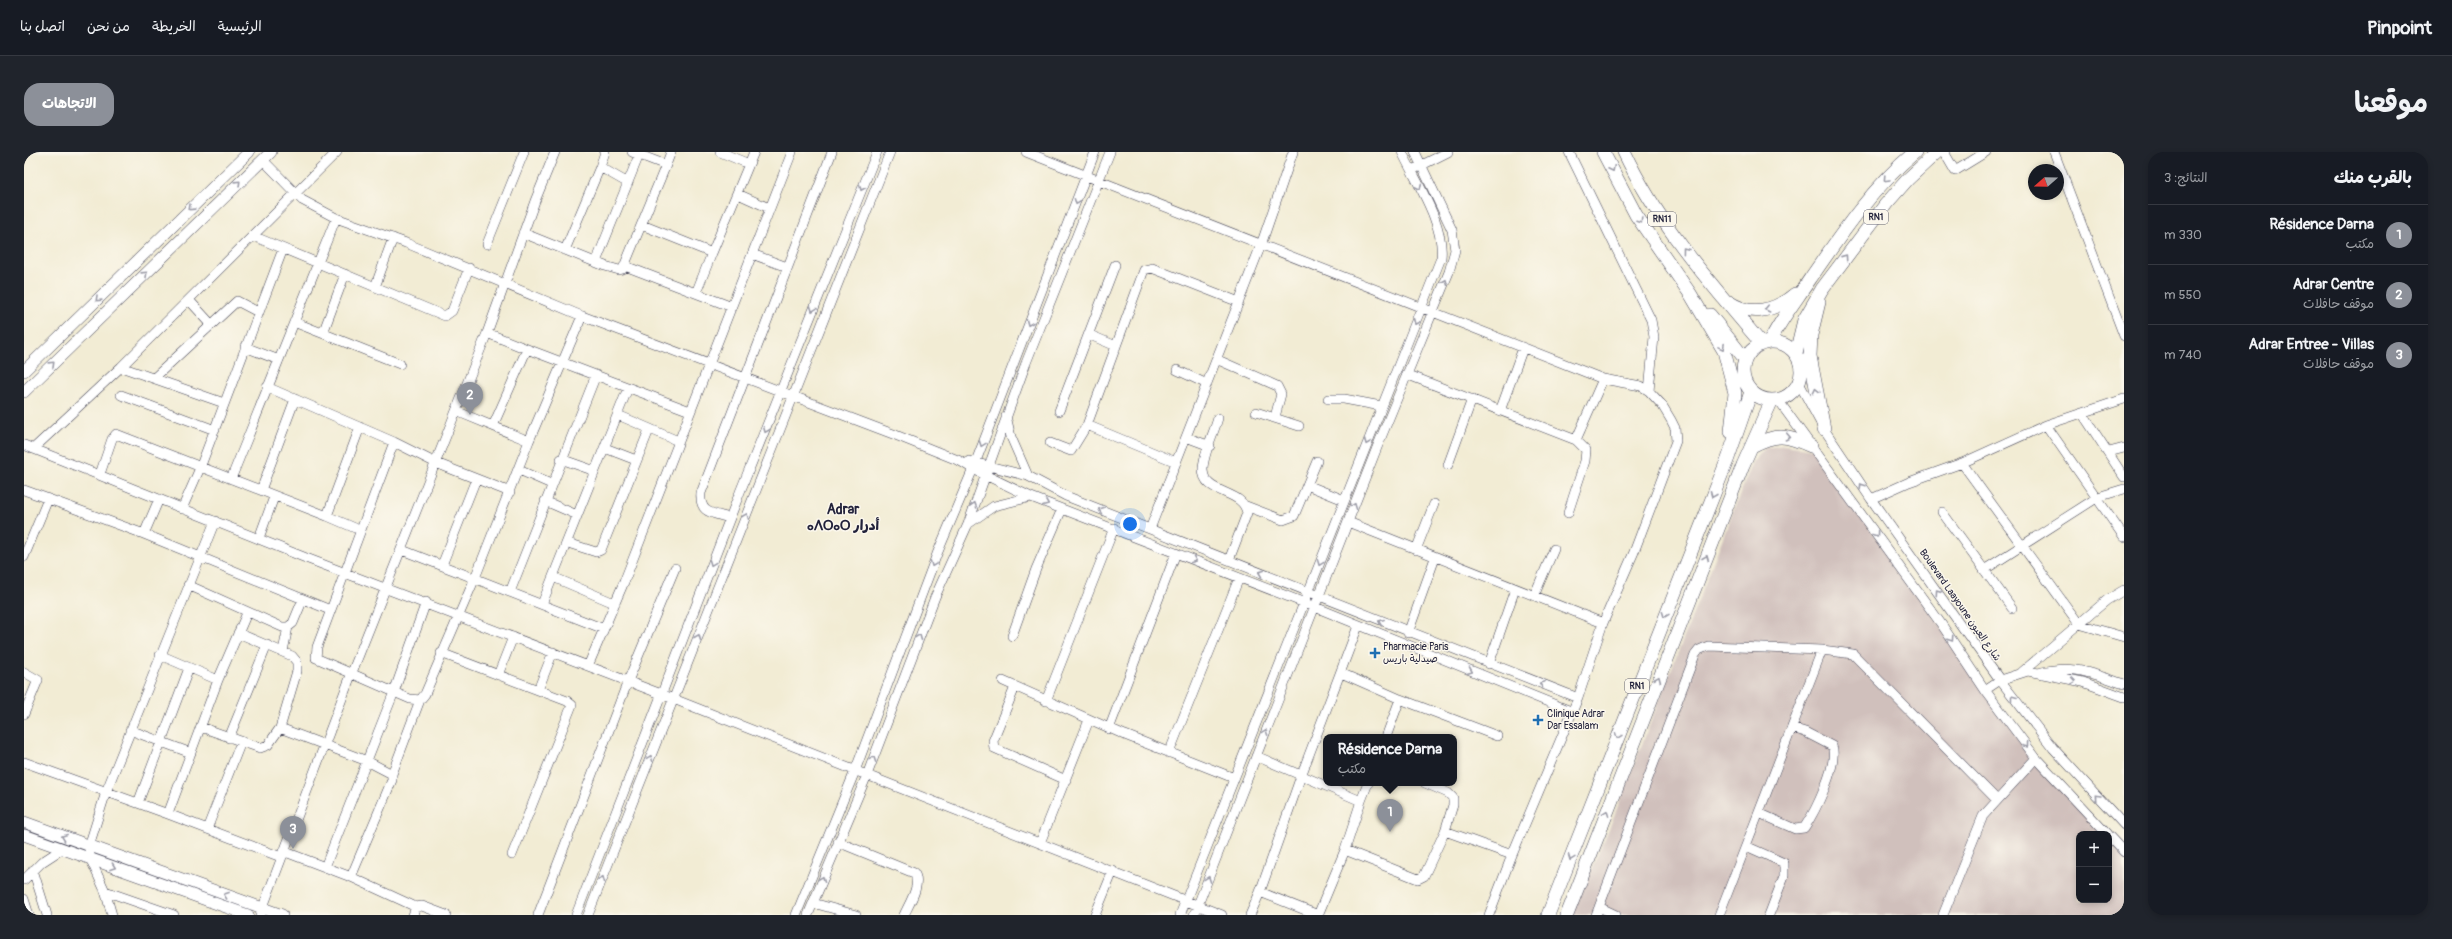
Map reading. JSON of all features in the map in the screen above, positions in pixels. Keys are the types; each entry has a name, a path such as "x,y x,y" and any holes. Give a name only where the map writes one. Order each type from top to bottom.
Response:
{"highway":[{"name":"RN11","path":"1603,152 1636,215 1692,296 1716,321 1744,359"},
{"name":"RN11","path":"1624,152 1656,209 1721,297 1765,342"},
{"name":"RN1","path":"1744,359 1751,349 1765,342 1869,198 1914,152"},
{"name":"RN1","path":"1799,383 1801,368 1796,353 1804,320 1822,289 1886,204 1908,178 1938,152"},
{"path":"1721,297 1735,306 1762,311 1780,305 1806,284"},
{"path":"1822,289 1811,335 1810,356 1824,429"},
{"path":"1692,296 1724,350 1733,379 1734,411 1728,458"},
{"path":"1765,342 1784,344 1796,353"},
{"path":"1744,359 1742,370 1744,382 1751,392 1761,398 1775,400 1790,393 1799,383"},
{"name":"RN1","path":"1548,915 1728,458 1751,392"},
{"name":"RN1","path":"1568,915 1752,446 1775,400"},
{"path":"1752,446 1782,436 1812,446"}],"main road":[{"path":"24,371 249,152"},
{"path":"24,392 267,156"},
{"path":"24,822 261,912 282,915"},
{"path":"24,835 248,915"}],"street":[{"path":"337,152 121,367 26,447 100,474 182,509 426,602 1222,915"},
{"path":"487,244 524,152"},
{"path":"261,912 351,675 387,588 487,333 523,233 555,152"},
{"path":"565,250 606,152"},
{"path":"523,233 619,270 625,266 671,152"},
{"path":"721,152 749,164"},
{"path":"696,293 754,152"},
{"path":"588,666 710,363 792,152"},
{"path":"730,518 705,510 701,506 701,493 832,152"},
{"path":"576,915 730,518 877,152"},
{"path":"588,915 890,152"},
{"path":"1026,152 1098,182 1603,379 1641,386 1649,391 1671,420 1675,428 1676,441 1634,552 1603,623 1573,712 1512,855 1489,915"},
{"path":"796,915 855,771 937,554 974,466 1095,152"},
{"path":"808,915 867,775 935,597 968,524 1006,414 1110,152"},
{"path":"1150,529 1261,245 1293,152"},
{"path":"1180,915 1439,263 1442,249 1440,235 1402,152"},
{"path":"1194,915 1406,374 1449,272 1455,250 1452,230 1415,152"},
{"path":"1411,171 1448,152"},
{"path":"1569,152 1651,320 1654,337 1649,391"},
{"path":"1944,152 1955,172 1986,152"},
{"path":"2054,152 2124,336"},
{"path":"596,262 628,183 635,154 666,165"},
{"path":"267,156 295,195 307,204 336,218 393,238 582,316 745,376 960,461 986,470 1028,476 1066,496 1320,596 1408,633 1578,698"},
{"path":"600,167 628,183"},
{"path":"738,194 769,208"},
{"path":"1430,211 1440,206"},
{"path":"231,478 336,218"},
{"path":"642,225 712,253"},
{"path":"254,236 447,316 452,311 468,268"},
{"path":"375,287 393,238"},
{"path":"182,509 215,430 258,312 283,249"},
{"path":"752,254 787,267"},
{"path":"1059,411 1090,335 1115,265"},
{"path":"625,266 732,307"},
{"path":"1050,443 1071,451 1087,424 1144,270 1152,268 1238,302"},
{"path":"323,333 345,274"},
{"path":"189,300 211,324"},
{"path":"154,378 237,301 258,312"},
{"path":"351,877 392,780 392,774 420,700 427,691 441,654 459,616 519,470 561,362 582,316"},
{"path":"294,322 400,364"},
{"path":"487,333 690,411"},
{"path":"1090,335 1116,346"},
{"path":"245,347 279,360"},
{"path":"1500,411 1523,348"},
{"path":"493,426 527,349"},
{"path":"1216,359 1277,386 1281,394 1275,417"},
{"path":"121,367 224,403"},
{"path":"1177,370 1206,384"},
{"path":"1406,374 1576,440 1586,450 1585,461 1568,514"},
{"path":"510,592 551,484 596,375"},
{"path":"1576,440 1603,379"},
{"name":"Boulevard Laayoune شارع العيون","path":"1799,383 1824,429 1871,499 2000,680 2053,748 2124,825"},
{"path":"267,387 394,442 436,463 510,492"},
{"path":"542,604 568,543 577,515 628,388"},
{"path":"121,395 215,430"},
{"path":"1328,399 1344,398 1381,406"},
{"path":"261,490 294,399"},
{"path":"1448,465 1472,399"},
{"path":"1871,499 1908,482 1962,463 2046,426 2124,399"},
{"path":"1775,400 1812,446 1942,625 1985,690 2036,758 2104,831"},
{"path":"456,411 529,441"},
{"path":"1256,412 1299,426"},
{"path":"1006,414 1011,437 1028,476"},
{"path":"2082,414 2124,477"},
{"path":"618,415 678,441"},
{"path":"1218,418 1203,468 1204,478 1209,485 1241,500 1246,506 1283,520 1294,516 1317,461"},
{"path":"1087,424 1176,462"},
{"path":"2046,426 2098,497 2124,537"},
{"path":"327,516 360,427"},
{"path":"568,543 596,552 601,550 636,460 650,430"},
{"path":"100,474 112,439 116,434 355,528"},
{"path":"1186,437 1210,446"},
{"path":"394,442 330,610 315,656 316,658 351,675 410,699 420,700"},
{"path":"605,448 636,460"},
{"path":"2108,452 2124,448"},
{"path":"561,459 595,471"},
{"path":"1962,463 2079,624 2124,637"},
{"path":"519,470 551,484"},
{"path":"986,470 1031,497 1305,603 1358,626 1573,712"},
{"path":"442,565 476,479"},
{"path":"1307,485 1344,500"},
{"path":"1984,570 2098,497 2124,489"},
{"path":"24,490 144,534 199,558 330,610"},
{"path":"259,538 274,497"},
{"path":"968,524 994,506 1031,497"},
{"path":"24,557 48,499"},
{"path":"144,534 159,499"},
{"path":"545,501 577,515"},
{"path":"1416,550 1434,504"},
{"path":"1229,560 1247,513 1246,506"},
{"path":"1012,636 1036,569 1062,509"},
{"path":"1942,512 2012,608"},
{"path":"112,915 90,858 89,846 106,792 130,730 215,521"},
{"path":"1348,522 1435,558 1603,623"},
{"path":"1046,701 1114,528"},
{"path":"1534,596 1554,549"},
{"path":"402,550 604,629"},
{"path":"1109,729 1176,553"},
{"path":"1408,633 1435,558"},
{"path":"538,915 628,681 676,568"},
{"path":"553,577 614,603"},
{"path":"1169,753 1239,578"},
{"path":"188,585 247,613 282,627 288,627"},
{"path":"1489,664 1515,589"},
{"path":"2022,672 2107,600 2124,590"},
{"path":"282,651 288,627 293,623 303,599"},
{"path":"324,867 394,692 426,602"},
{"path":"168,814 218,680 247,613"},
{"path":"1250,915 1260,892 1301,776 1358,626"},
{"path":"201,727 229,738 263,748 268,745 280,728 298,667 292,656 238,633"},
{"path":"498,675 513,637"},
{"path":"229,738 267,645"},
{"path":"1616,915 1597,911 1699,650 1714,645 1848,652 1858,658 1997,800"},
{"path":"1719,915 1822,650"},
{"path":"538,690 553,652"},
{"path":"441,654 570,703 572,708 512,855"},
{"path":"160,655 218,680"},
{"path":"138,803 189,668"},
{"path":"2035,674 2059,668 2069,668 2124,684"},
{"path":"1985,690 2000,680 2028,671 2035,674 2083,682 2124,697"},
{"path":"24,672 38,680 24,714"},
{"path":"1341,673 1400,699 1497,736"},
{"path":"1003,681 1109,729 1234,778"},
{"path":"1015,687 993,741 994,748 1066,780"},
{"path":"1387,734 1400,699"},
{"path":"1040,843 1066,780 1088,720"},
{"path":"280,728 367,761 392,774"},
{"path":"1759,813 1795,829 1804,828 1810,819 1833,765 1835,754 1832,746 1805,732 1792,728"},
{"path":"130,730 191,753"},
{"path":"207,829 241,742"},
{"path":"1256,756 1323,785"},
{"path":"1943,915 1979,826 1987,812 2036,758"},
{"path":"24,762 207,829 351,877 414,911 422,906 446,915"},
{"path":"1325,786 1361,801"},
{"path":"1260,892 1318,915 1345,850 1367,786"},
{"path":"1345,850 1420,879 1424,876 1444,831 1453,805 1453,798 1448,793 1432,786"},
{"path":"1444,831 1512,855"},
{"path":"2112,839 2124,852"},
{"path":"838,842 914,873 916,887 904,915"},
{"path":"1746,846 1784,863 1784,876 1768,915"},
{"path":"24,880 33,870 62,849"},
{"path":"33,870 47,915"},
{"path":"1095,915 1113,871"},
{"path":"104,891 174,915"},
{"path":"24,899 29,915"},
{"path":"813,903 856,915"}],"shaded area":[{"path":"1785,445 1814,449 2039,763 2106,831 2076,831 2076,903 2112,903 2112,837 2124,849 2124,915 1571,915 1608,831 1752,463 1765,448"}],"place":[{"name":"Adrar Centre","path":"470,415"},
{"name":"Pharmacie Paris صيدلية باريس","path":"1375,653"},
{"name":"Clinique Adrar Dar Essalam","path":"1538,720"},
{"name":"Résidence Darna","path":"1390,832"},
{"name":"Adrar Entree - Villas","path":"293,849"}],"district":[{"name":"Adrar ⴰⴷⵔⴰⵔ أدرار","path":"843,518"}]}
